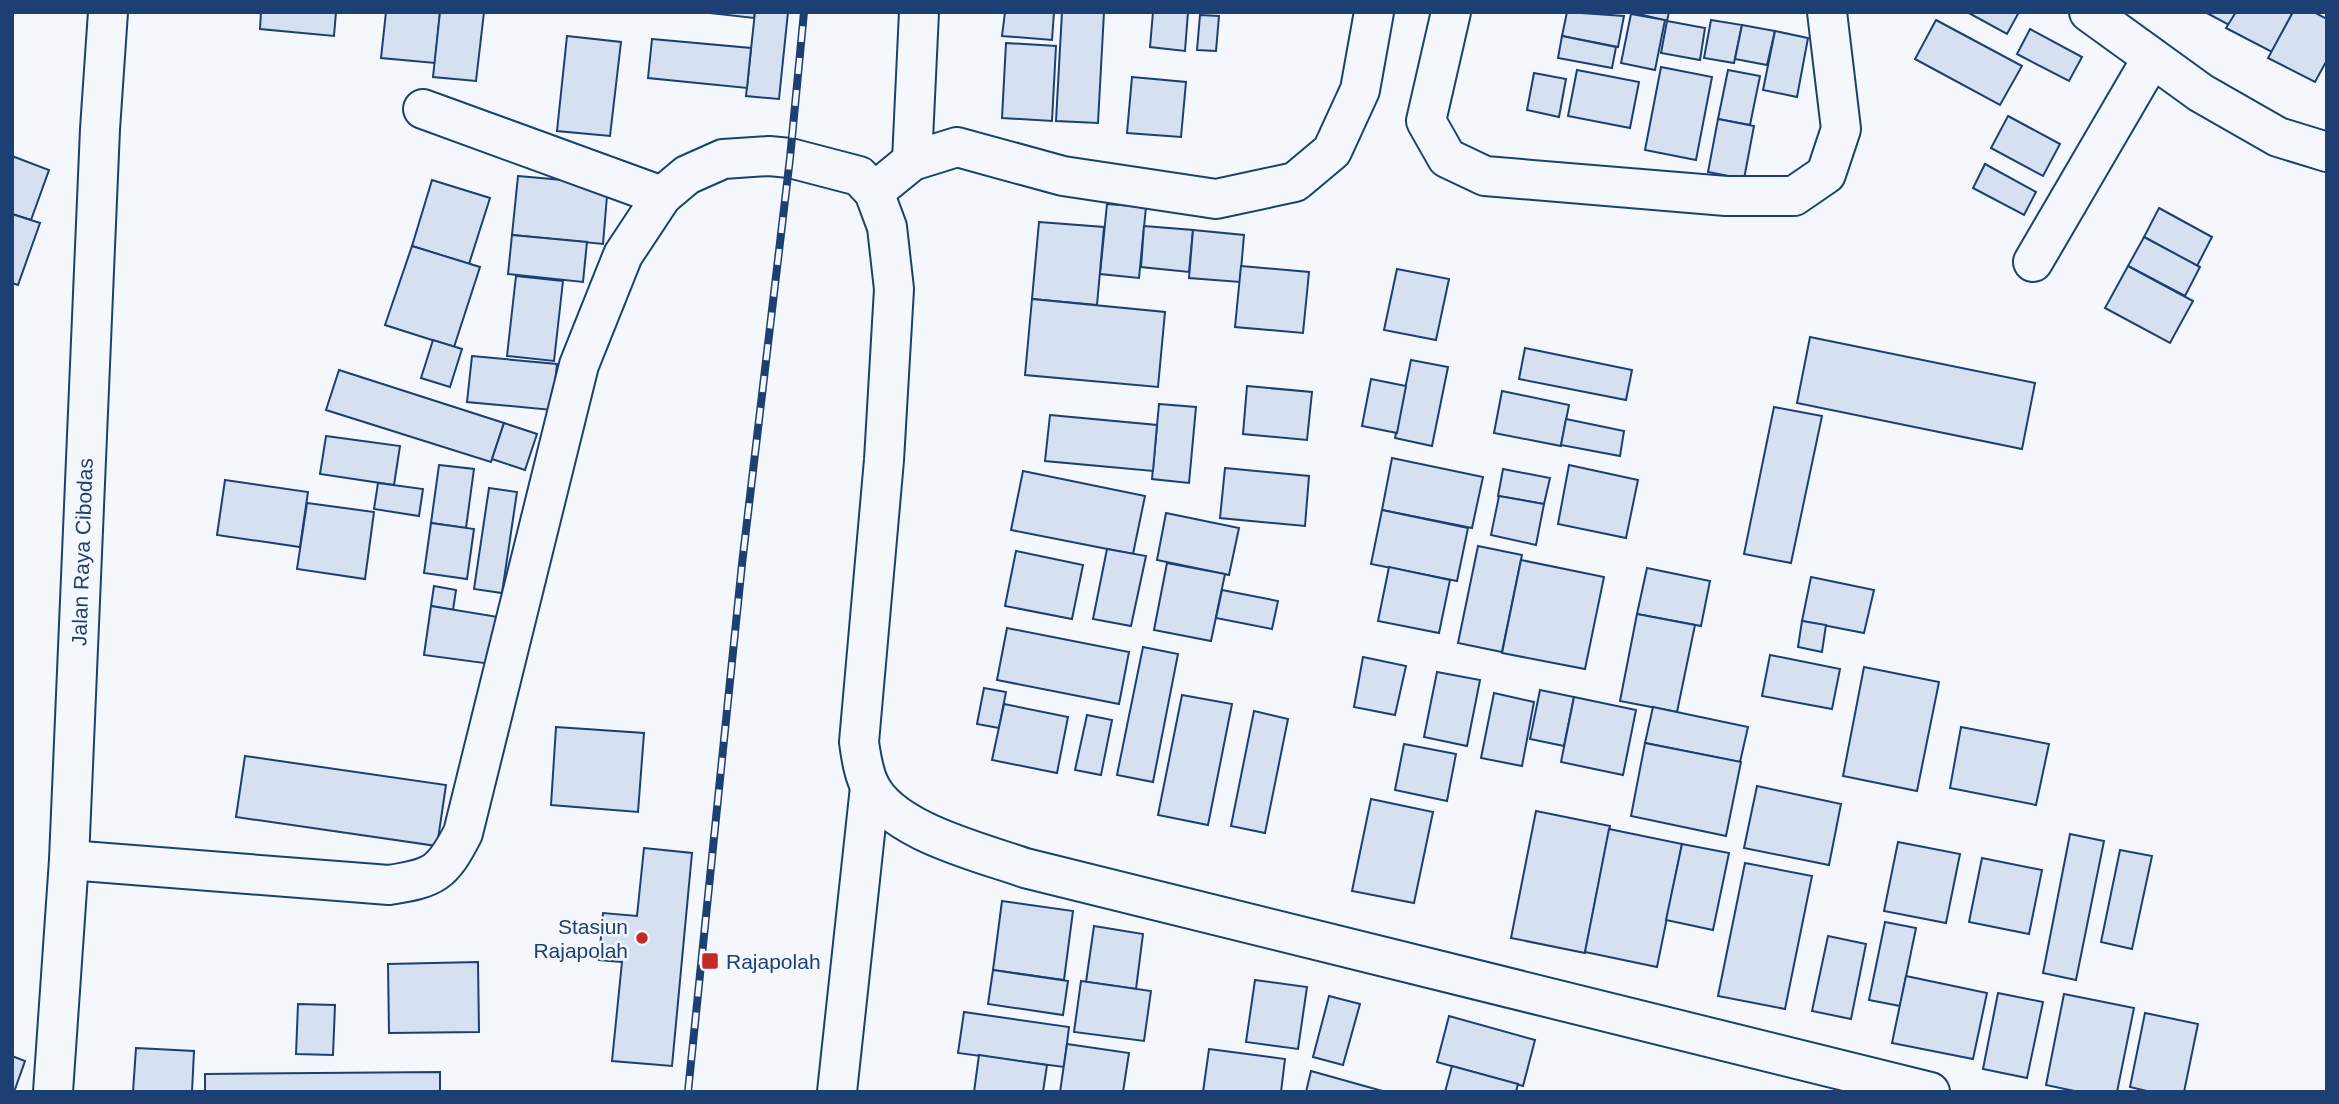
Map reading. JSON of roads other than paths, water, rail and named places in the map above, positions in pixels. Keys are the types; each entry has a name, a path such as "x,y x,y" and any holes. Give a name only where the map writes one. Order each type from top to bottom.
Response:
{"main road":[{"name":"Jalan Raya Cibodas","path":"52,1092 69,860 100,129 108,12"},
{"path":"912,161 919,12"},
{"path":"874,191 912,161 957,147 1063,176 1216,200 1295,182 1332,151 1360,90 1374,12"},
{"path":"1451,12 1426,121 1447,158 1485,176 1726,196 1794,196 1826,174 1841,129 1827,12"},
{"path":"2089,12 2201,93 2278,137 2322,140"},
{"path":"2033,262 2151,58"},
{"path":"423,110 662,196"},
{"path":"69,860 389,885 423,880 447,864 463,833 579,365 623,255 662,196 687,175 723,159 769,156 816,163 859,176 874,191 887,227 894,289 884,460 859,742 870,787 837,1092"},
{"path":"870,787 903,821 929,834 1025,867 1844,1082 1930,1092"}],"railway":[{"path":"688,1092 742,564 790,158 804,12"}],"place":[{"name":"Stasiun Rajapolah","path":"642,938"},
{"name":"Rajapolah","path":"710,961"}]}
